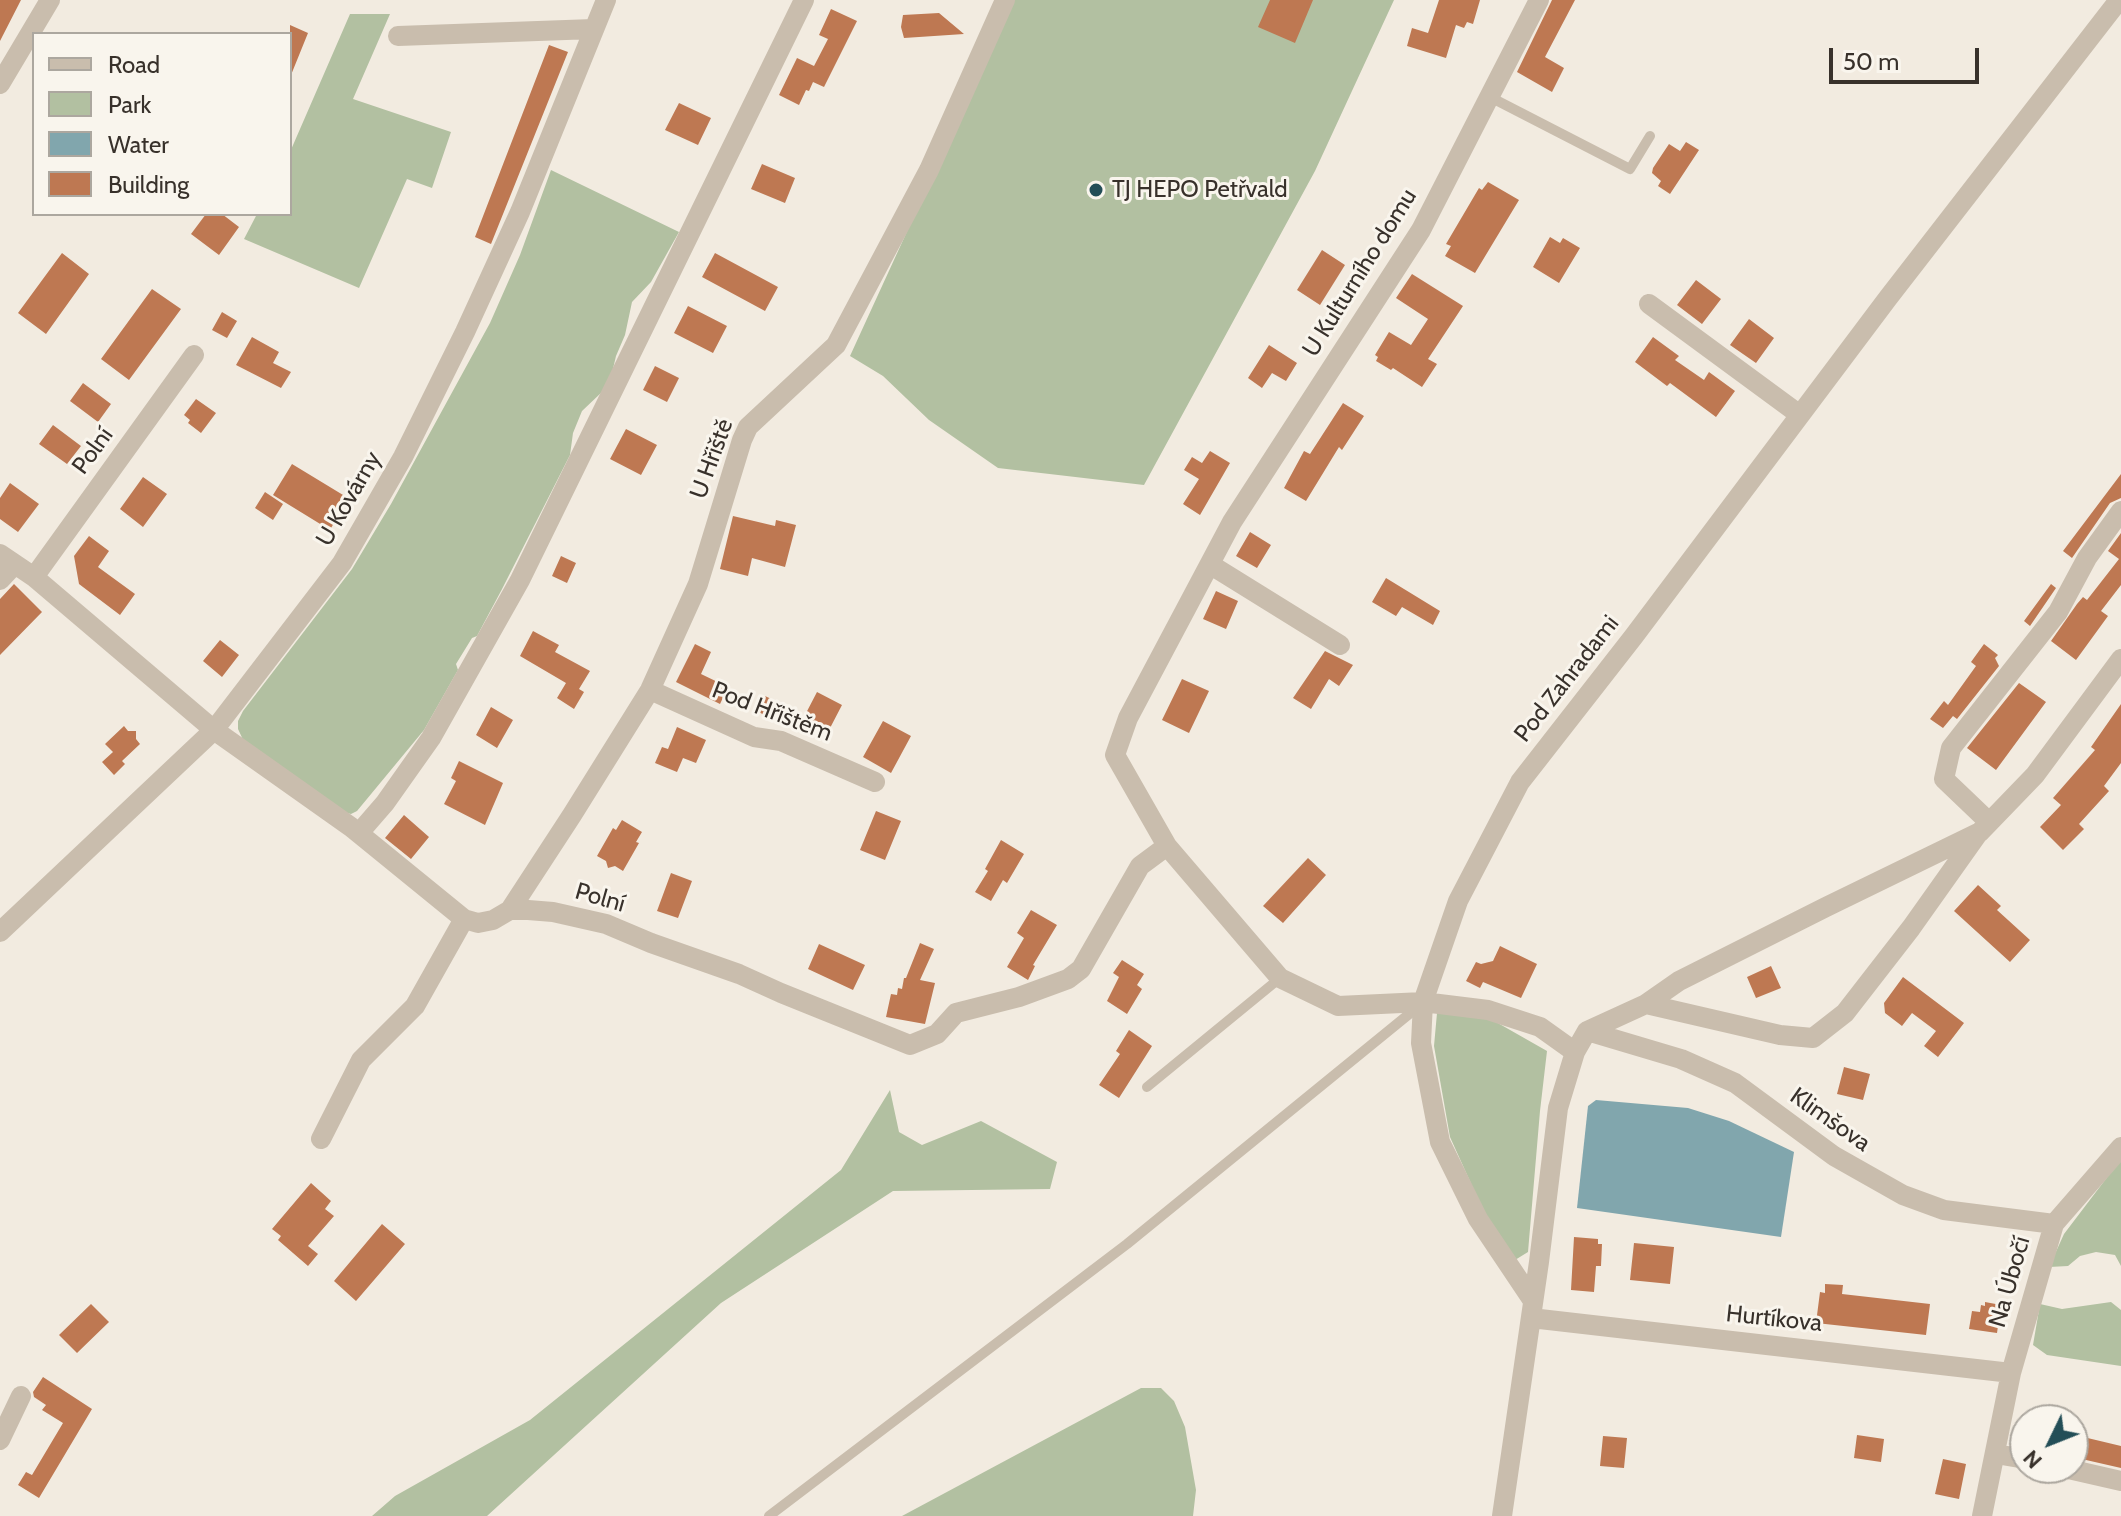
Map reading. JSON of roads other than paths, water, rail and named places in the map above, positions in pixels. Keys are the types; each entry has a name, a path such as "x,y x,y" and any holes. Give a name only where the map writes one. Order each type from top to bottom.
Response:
{"street":[{"path":"0,84 50,0"},
{"name":"U Kovárny","path":"0,932 214,730 342,563 403,457 493,270 520,212 606,0"},
{"path":"359,833 385,803 431,738 520,580 804,0"},
{"name":"U Hřiště","path":"510,910 650,690 698,584 748,427 836,345 929,170 1005,0"},
{"name":"U Kulturního domu","path":"1539,0 1421,230 1232,522 1128,718 1115,755 1167,846 1280,978 1338,1006 1423,1002 1488,1010 1540,1027 1575,1052"},
{"name":"Pod Zahradami","path":"1532,1309 1478,1219 1440,1142 1421,1043 1423,1002 1458,901 1520,782 2119,0"},
{"path":"398,36 594,29"},
{"path":"1649,304 1800,415"},
{"name":"Polní","path":"34,577 194,355"},
{"path":"1984,827 1944,779 1951,748 2058,612 2087,558 2121,511"},
{"path":"0,580 8,559 34,577 214,730 359,833 464,919 415,1006 361,1060 321,1139"},
{"path":"1211,565 1340,645"},
{"path":"1646,1004 1780,1035 1813,1038 1845,1013 1984,827 2035,775 2121,659"},
{"name":"Pod Hřištěm","path":"650,690 754,737 781,741 875,782"},
{"path":"1502,1516 1558,1108 1575,1052 1587,1031 1646,1004 1679,981 1984,827"},
{"name":"Polní","path":"464,919 478,923 493,920 510,910 553,912 606,924 739,974 910,1045 937,1034 956,1013 1019,997 1075,974 1081,969 1140,866 1167,846"},
{"name":"Klimšova","path":"1587,1031 1681,1059 1735,1083 1800,1133 1870,1178 1903,1195 1944,1210 2054,1224"},
{"name":"Na Úbočí","path":"1982,1516 2011,1373 2054,1224 2121,1147"},
{"name":"Hurtíkova","path":"1532,1309 2011,1373"},
{"path":"0,1440 21,1396"},
{"path":"1996,1454 2009,1456"},
{"path":"2089,1474 2121,1481"}],"lane":[{"path":"1490,97 1630,169 1650,136"},
{"path":"1147,1087 1280,978"},
{"path":"769,1516 1127,1244 1423,1002"}],"water":[{"path":"1596,1100 1688,1108 1729,1121 1794,1152 1781,1237 1577,1208 1588,1106"}],"place":[{"name":"TJ HEPO Petřvald","path":"1096,190"}]}
